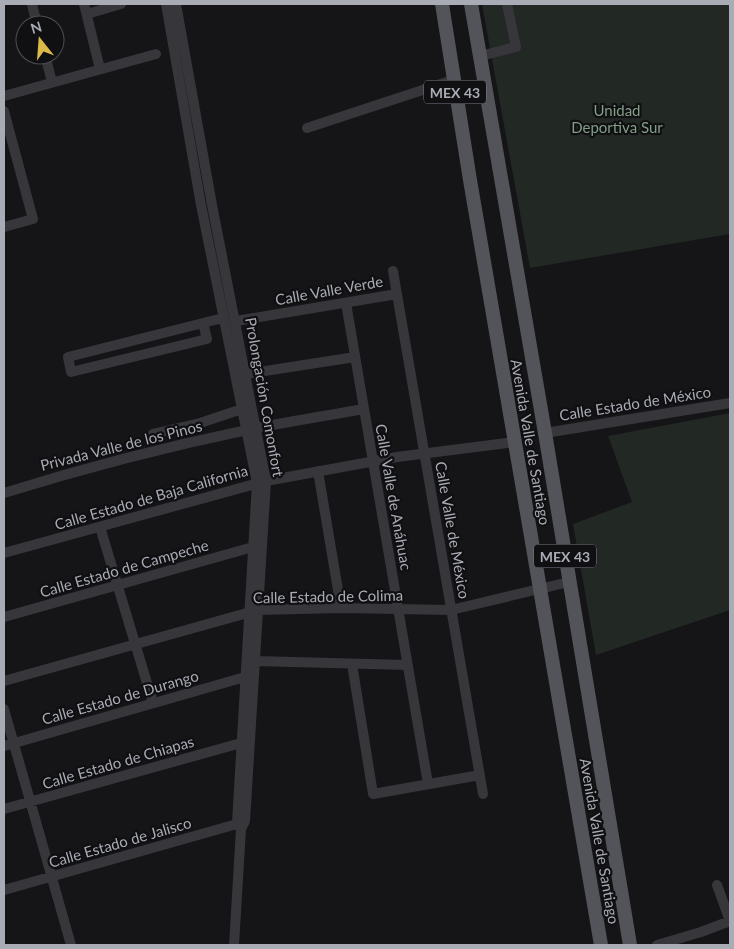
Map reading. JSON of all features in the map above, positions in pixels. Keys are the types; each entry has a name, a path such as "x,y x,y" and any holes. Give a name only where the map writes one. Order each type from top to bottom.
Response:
{"main road":[{"name":"Avenida Valle de Santiago","path":"442,4 453,80 601,945"},
{"name":"Avenida Valle de Santiago","path":"471,4 630,945"}],"street":[{"path":"100,69 85,9 121,4"},
{"name":"Prolongación Comonfort","path":"166,4 223,318 242,409 251,429"},
{"name":"Prolongación Comonfort","path":"176,4 212,204 246,374 251,429 262,482 254,611 245,677 241,743 241,825"},
{"path":"480,56 516,47 507,4"},
{"path":"4,96 156,54"},
{"path":"48,65 52,82"},
{"path":"307,128 453,80"},
{"path":"4,111 5,124 33,220 4,228"},
{"name":"Calle Valle de México","path":"393,270 483,794"},
{"name":"Calle Valle Verde","path":"236,321 397,294"},
{"name":"Calle Valle de Anáhuac","path":"346,303 428,784"},
{"path":"203,323 207,339 71,372 68,357 124,343 203,323 223,318"},
{"path":"124,343 128,358"},
{"path":"246,374 355,357"},
{"name":"Calle Estado de México","path":"545,433 730,403"},
{"path":"153,434 197,424 242,409"},
{"name":"Privada Valle de los Pinos","path":"4,493 102,464 251,429 364,409"},
{"name":"Calle Estado de Baja California","path":"4,553 262,482 372,461 515,442"},
{"path":"318,471 341,608"},
{"name":"Prolongación Comonfort","path":"234,945 241,825 255,661 253,548 262,482"},
{"path":"100,527 153,703"},
{"name":"Calle Estado de Campeche","path":"4,617 117,584 253,548"},
{"name":"Calle Estado de Colima","path":"4,681 254,611 341,608 452,610 569,582"},
{"path":"255,661 407,666"},
{"path":"352,664 373,794 480,775"},
{"name":"Calle Estado de Durango","path":"8,744 245,677"},
{"path":"4,710 8,744 30,802 71,945"},
{"name":"Calle Estado de Chiapas","path":"4,809 241,743"},
{"name":"Calle Estado de Jalisco","path":"4,890 241,825"},
{"path":"657,945 730,921 727,902 717,885"}],"green space":[{"name":"Unidad Deportiva Sur","path":"482,4 730,4 730,234 530,268"},
{"path":"730,413 730,610 596,655 573,524 632,502 608,436"}]}
